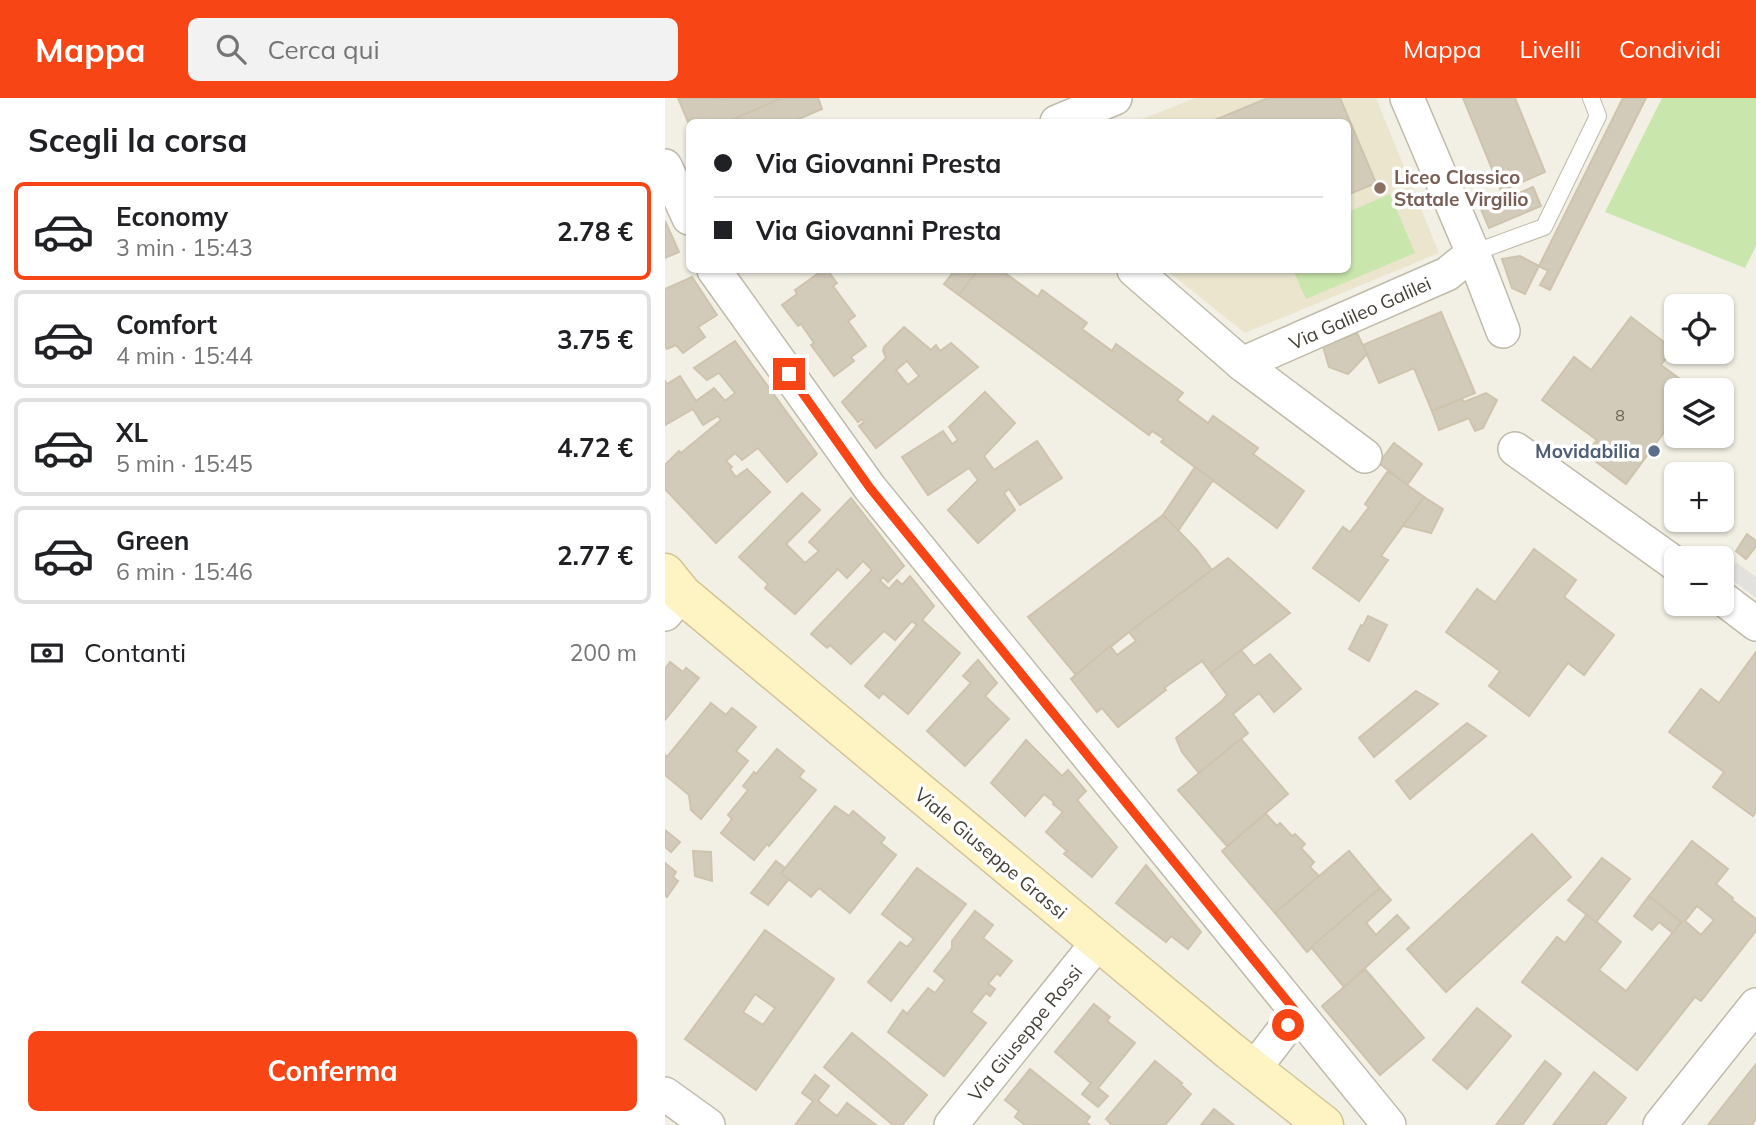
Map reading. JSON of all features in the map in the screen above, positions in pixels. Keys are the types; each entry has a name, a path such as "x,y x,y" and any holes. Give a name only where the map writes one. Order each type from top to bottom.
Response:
{"main road":[{"name":"Viale Giuseppe Grassi","path":"671,594 1253,1070 1324,1125"}],"street":[{"path":"1064,119 1115,98"},
{"path":"1407,98 1503,331"},
{"path":"665,166 686,212"},
{"name":"Via Galileo Galilei","path":"1242,364 1447,274 1473,253"},
{"path":"716,273 870,488 1389,1125"},
{"path":"1137,273 1242,364 1365,456"},
{"path":"1515,449 1664,556"},
{"path":"1734,607 1756,624"},
{"name":"Via Giuseppe Rossi","path":"951,1125 1098,942"},
{"path":"1660,1125 1756,1004"},
{"path":"1253,1070 1297,1013"},
{"path":"665,1094 708,1125"}],"lane":[{"path":"1473,253 1544,227 1598,116 1591,98"}],"shaded area":[{"name":"Liceo Classico Statale Virgilio","path":"1195,98 1376,98 1439,253 1245,333 1170,273 1351,273 1351,119 1142,119"},
{"path":"1736,562 1756,577 1756,598 1734,581"}],"green space":[{"path":"1662,98 1756,98 1756,246 1745,268 1605,212"},
{"path":"1390,194 1415,253 1306,299 1294,273 1351,273 1351,211"}],"building":[{"path":"678,98 782,98 734,119 687,119"},
{"path":"782,98 818,98 822,109 799,119 734,119"},
{"path":"1268,98 1340,98 1349,119 1217,119"},
{"path":"1463,98 1515,98 1545,172 1501,191"},
{"path":"1623,98 1646,98 1550,290 1540,285 1548,271 1539,266"},
{"path":"1351,124 1376,183 1351,193"},
{"path":"1533,187 1541,206 1489,228 1481,209"},
{"path":"665,221 679,252 665,258"},
{"path":"1520,256 1539,266 1525,294 1512,288 1502,259"},
{"path":"819,273 829,273 837,283 833,286 855,316 848,321 866,346 851,357 854,361 834,376 811,345 814,343 801,324 798,326 782,305 797,294 795,290"},
{"path":"953,273 976,273 959,295 944,284"},
{"path":"976,273 1005,273 1038,297 1042,290 1087,323 1082,329 1112,351 1116,344 1183,393 1177,400 1208,423 1213,416 1258,448 1253,454 1304,491 1277,528 1161,442 1164,439 1152,431 1149,435 959,295"},
{"path":"692,277 717,315 698,327 705,337 683,353 676,345 667,349 665,346 665,289"},
{"path":"1441,312 1475,393 1432,411 1414,368 1379,383 1363,345"},
{"path":"1631,317 1664,342 1664,361 1661,365 1679,378 1664,378 1664,432 1626,484 1586,454 1597,440 1542,400 1574,357 1591,370"},
{"path":"904,327 931,350 936,345 940,351 951,343 978,367 876,448 859,426 864,422 862,419 858,422 842,402 886,358 884,347","holes":["907,361 919,376 908,385 896,370"]},
{"path":"1357,333 1367,354 1348,374 1329,367 1323,346"},
{"path":"735,341 817,454 787,482 758,448 742,460 735,453 726,461 736,477 747,469 770,492 716,543 665,489 665,465 679,451 681,453 721,420 718,416 703,425 693,409 665,425 665,381 667,384 680,376 696,401 714,388 725,401 735,393 719,373 707,380 694,368"},
{"path":"985,392 1015,423 984,456 994,470 1037,441 1062,478 1020,505 1009,489 1004,493 1015,510 978,543 948,510 978,480 969,468 928,495 902,457 943,431 952,444 958,440 949,427"},
{"path":"1486,393 1497,400 1483,428 1475,431 1469,418 1439,430 1432,411"},
{"path":"1394,443 1422,464 1407,485 1379,463"},
{"path":"1195,467 1213,480 1178,531 1163,515"},
{"path":"1388,471 1424,497 1381,556 1388,560 1359,601 1313,568 1343,527 1350,532 1369,507 1365,504"},
{"path":"802,493 820,510 786,544 805,563 819,551 809,542 851,498 904,566 888,582 883,577 880,581 889,589 897,580 902,585 910,576 934,606 922,620 960,653 908,714 883,693 879,698 865,686 917,625 912,621 895,640 884,631 851,664 830,645 827,648 811,634 872,570 863,561 847,578 838,569 795,614 765,588 768,584 739,557"},
{"path":"1424,497 1443,509 1431,533 1403,526"},
{"path":"1163,515 1197,550 1212,570 1076,675 1028,617"},
{"path":"1747,534 1756,541 1756,546 1746,559 1736,551"},
{"path":"1534,549 1576,580 1564,597 1614,635 1584,675 1568,663 1529,716 1489,686 1500,671 1446,632 1477,589 1495,602"},
{"path":"1228,558 1290,613 1211,673 1202,661 1164,688 1166,690 1118,727 1102,708 1097,712 1071,679 1110,646 1117,655 1136,641 1129,632"},
{"path":"1368,616 1387,625 1369,661 1349,649"},
{"path":"1241,650 1254,666 1270,654 1301,689 1274,712 1259,693 1233,714 1248,733 1199,773 1182,752 1176,738 1227,695 1211,673"},
{"path":"1756,652 1756,811 1753,816 1713,787 1724,772 1669,732 1701,689 1719,703"},
{"path":"978,660 997,683 985,696 1009,719 965,766 927,731 971,683 963,676"},
{"path":"670,662 683,672 686,668 699,678 665,720 665,669"},
{"path":"1416,691 1438,704 1374,757 1359,738"},
{"path":"711,703 726,715 732,708 756,727 736,751 748,761 701,819 691,810 689,795 665,775 665,755 667,757"},
{"path":"1467,723 1486,736 1410,799 1396,781"},
{"path":"1241,739 1288,794 1227,846 1178,790"},
{"path":"1026,740 1062,776 1068,770 1086,791 1077,800 1117,847 1092,877 1064,854 1067,851 1046,832 1063,812 1054,802 1044,794 1025,816 991,783"},
{"path":"777,749 804,771 799,777 816,790 754,860 721,833 732,819 728,815 748,790 743,786"},
{"path":"835,806 849,816 853,811 885,838 881,843 896,855 850,913 819,888 811,897 781,873"},
{"path":"1266,814 1277,826 1280,823 1292,836 1295,834 1305,844 1301,848 1314,862 1310,867 1319,876 1275,913 1222,851"},
{"path":"665,830 680,842 671,852 665,847"},
{"path":"1532,834 1571,877 1446,992 1407,949"},
{"path":"1692,841 1728,869 1716,884 1756,919 1756,931 1701,1001 1695,997 1637,1070 1522,982 1557,937 1565,943 1587,914 1621,942 1599,970 1626,991 1681,922 1649,896","holes":["1697,906 1714,920 1701,935 1685,921"]},
{"path":"693,851 711,852 712,881 695,876"},
{"path":"1349,851 1380,888 1307,952 1275,913"},
{"path":"1602,858 1630,879 1596,922 1568,900"},
{"path":"776,861 785,868 781,873 789,879 768,905 751,893"},
{"path":"665,863 676,872 673,877 678,881 667,897 665,895"},
{"path":"1146,865 1201,932 1188,949 1171,936 1166,942 1116,903"},
{"path":"917,868 966,904 891,1001 868,982 900,942 907,947 914,939 882,914"},
{"path":"1380,888 1391,900 1366,923 1376,935 1397,915 1409,928 1344,987 1311,947"},
{"path":"1649,896 1681,922 1673,933 1659,922 1652,930 1634,916"},
{"path":"975,911 993,925 983,938 1012,961 1000,976 997,973 988,984 995,989 990,996 986,993 971,1012 986,1023 944,1076 888,1032 903,1010 907,1014 928,988 935,993 945,980 934,971"},
{"path":"765,930 834,979 756,1090 685,1039","holes":["755,994 775,1008 763,1025 743,1012"]},
{"path":"1365,969 1424,1038 1380,1075 1322,1006"},
{"path":"1094,1004 1110,1017 1107,1021 1135,1043 1098,1088 1108,1096 1098,1107 1082,1094 1091,1083 1055,1052"},
{"path":"1477,1008 1511,1036 1467,1089 1433,1060"},
{"path":"852,1033 927,1095 902,1125 893,1125 824,1067"},
{"path":"1155,1061 1191,1094 1165,1125 1112,1125 1106,1119"},
{"path":"1545,1061 1561,1074 1522,1125 1496,1125"},
{"path":"1756,1064 1756,1119 1753,1125 1708,1125"},
{"path":"1030,1069 1090,1117 1086,1122 1090,1125 1025,1125 1015,1117 1019,1111 1005,1100"},
{"path":"1594,1072 1626,1098 1605,1125 1553,1125"},
{"path":"815,1075 829,1086 818,1101 837,1116 847,1103 876,1125 795,1125 813,1101 802,1093"},
{"path":"1214,1109 1234,1125 1201,1125"}],"place":[{"name":"Liceo Classico Statale Virgilio","path":"1380,188"},
{"name":"Movidabilia","path":"1654,451"}],"route":[{"path":"789,374 870,488 1297,1013 1288,1025"}]}
